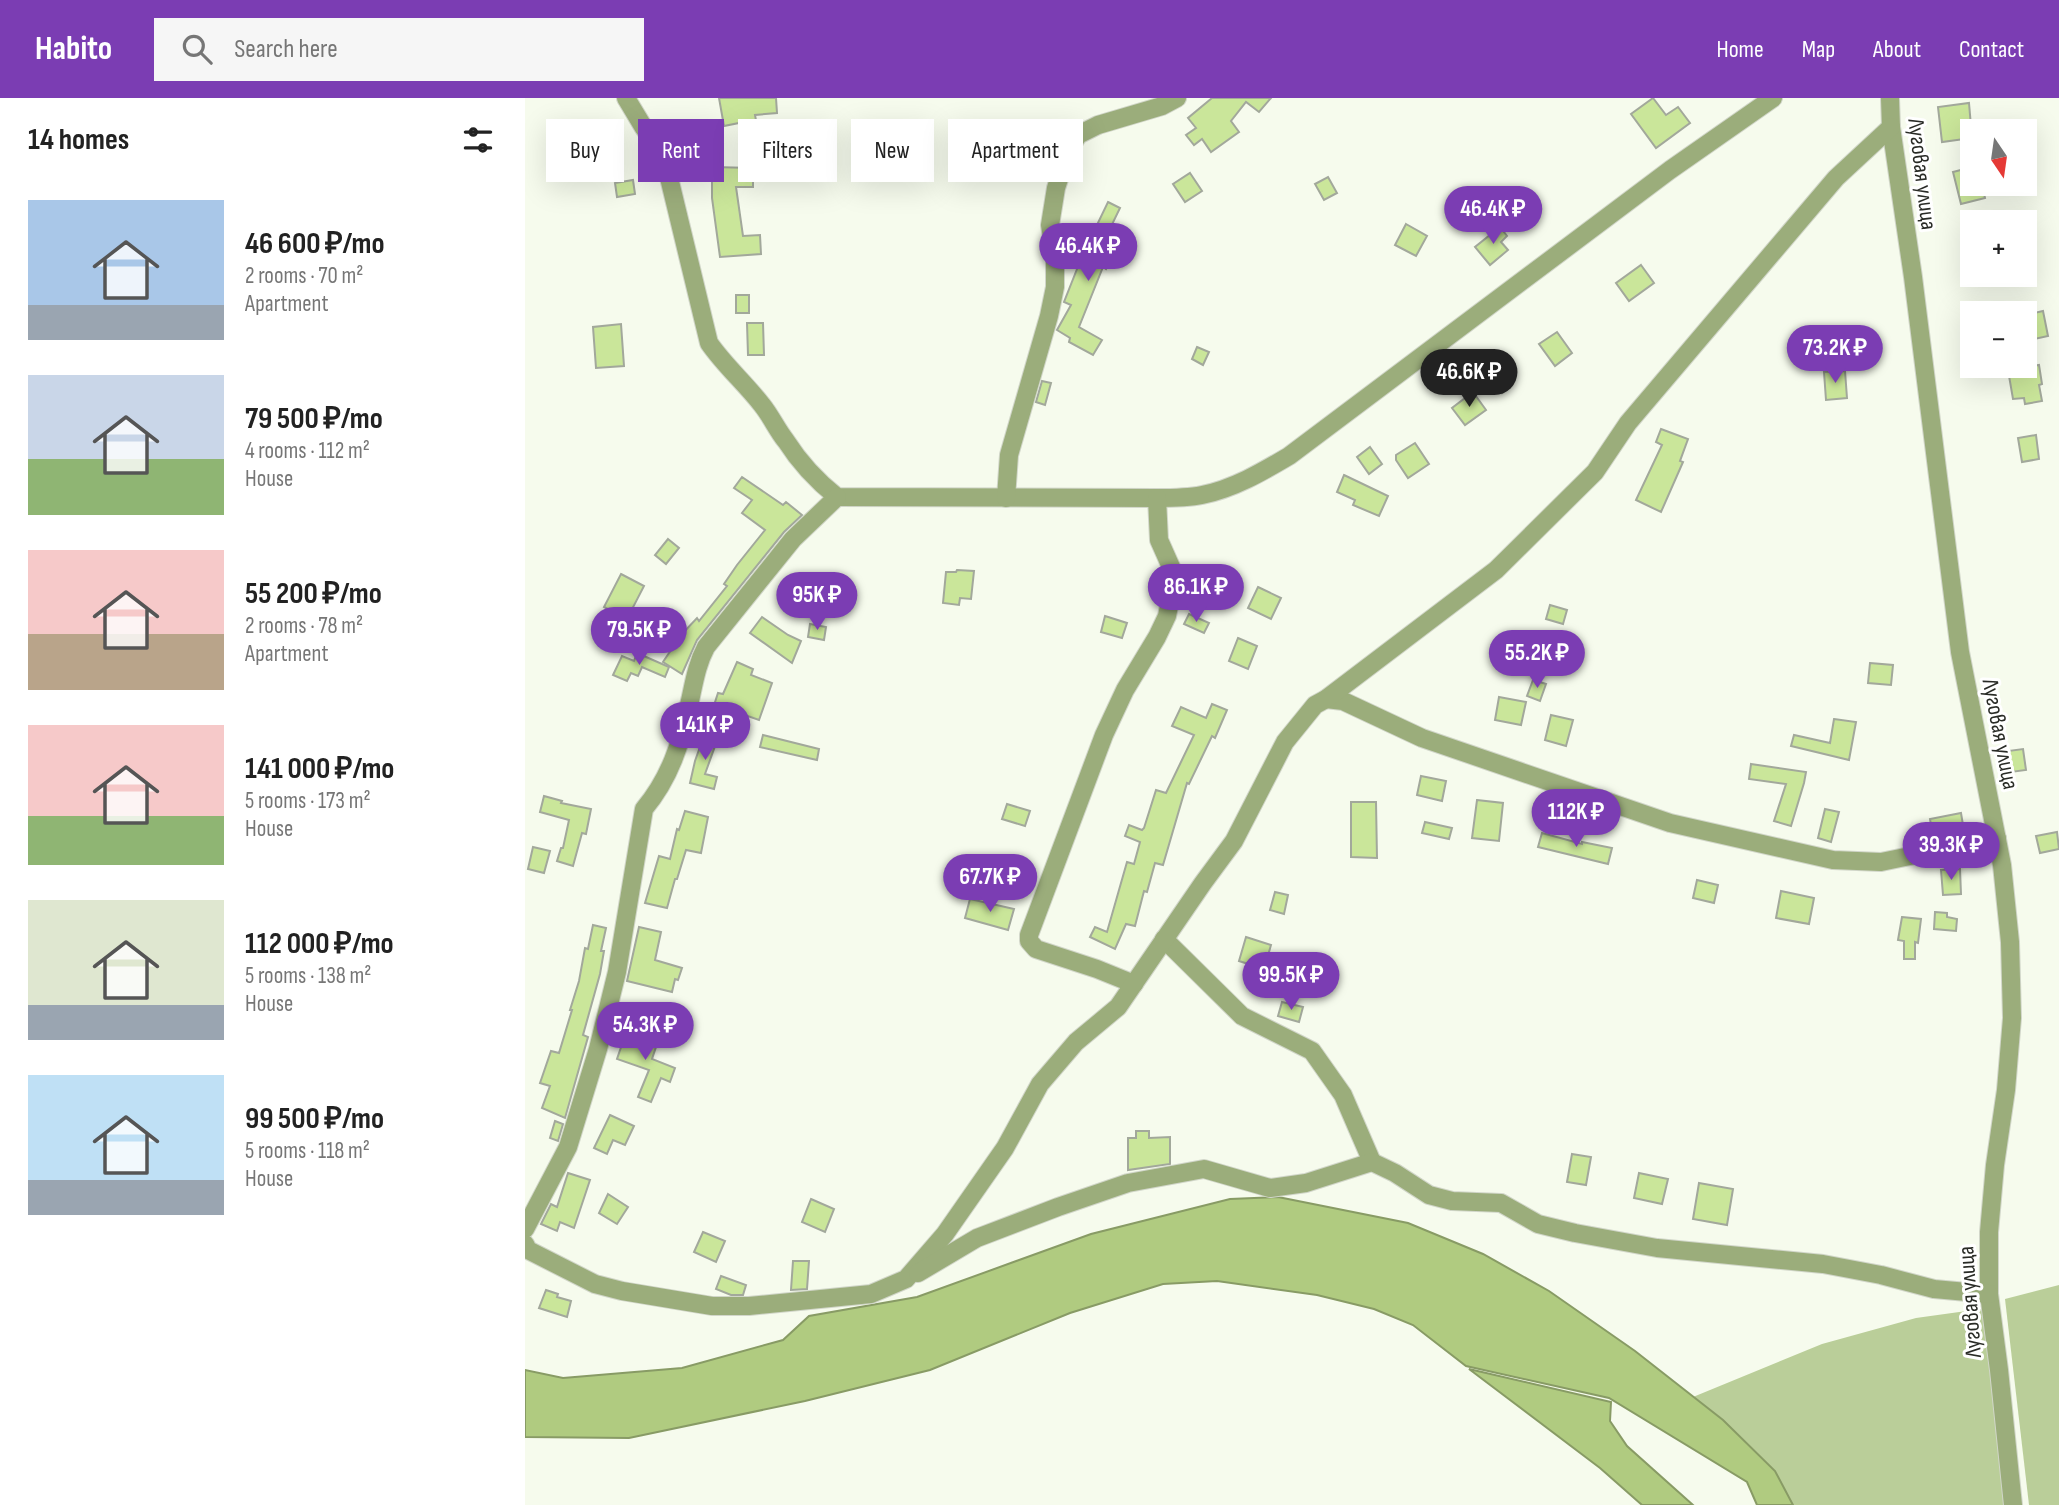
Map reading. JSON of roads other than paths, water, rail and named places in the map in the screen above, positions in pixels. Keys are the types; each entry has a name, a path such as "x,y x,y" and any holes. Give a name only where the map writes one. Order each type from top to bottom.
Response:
{"street":[{"path":"626,98 664,157 709,343 723,363 764,407 786,442 818,482 837,497 1006,498 1200,496 1224,489 1268,468 1289,456 1670,170 1773,98"},
{"path":"1006,498 1009,455 1055,287 1055,255 1050,225 1056,188 1068,152 1078,135 1098,125 1162,106 1177,98"},
{"name":"Луговая улица","path":"1890,98 1891,127 1913,277 1960,652 2002,865 2010,942 2012,1018 1989,1232 1989,1294 2013,1505"},
{"path":"907,1279 945,1234 1005,1148 1040,1084 1076,1042 1118,1007 1234,841 1285,742 1315,705 1496,570 1595,472 1628,423 1836,177 1891,127"},
{"path":"526,1223 568,1147 598,1049 617,972 644,809 654,797 676,757 695,671 706,647 793,540 837,497"},
{"path":"1133,985 1097,969 1036,949 1029,941 1029,935 1104,735 1125,690 1167,617 1171,596 1171,567 1159,540 1157,498"},
{"path":"1326,699 1343,701 1422,738 1670,823 1833,860 1881,863 1997,838"},
{"path":"1164,939 1242,1016 1312,1051 1343,1095 1372,1162 1429,1195 1452,1201 1501,1203 1538,1224 1657,1248 1822,1264 1881,1275 1934,1289 1989,1294"},
{"path":"525,1244 528,1250 595,1284 712,1306 749,1306 871,1294 907,1279 977,1238 1128,1183 1204,1169 1270,1188 1306,1183 1372,1162"}]}
